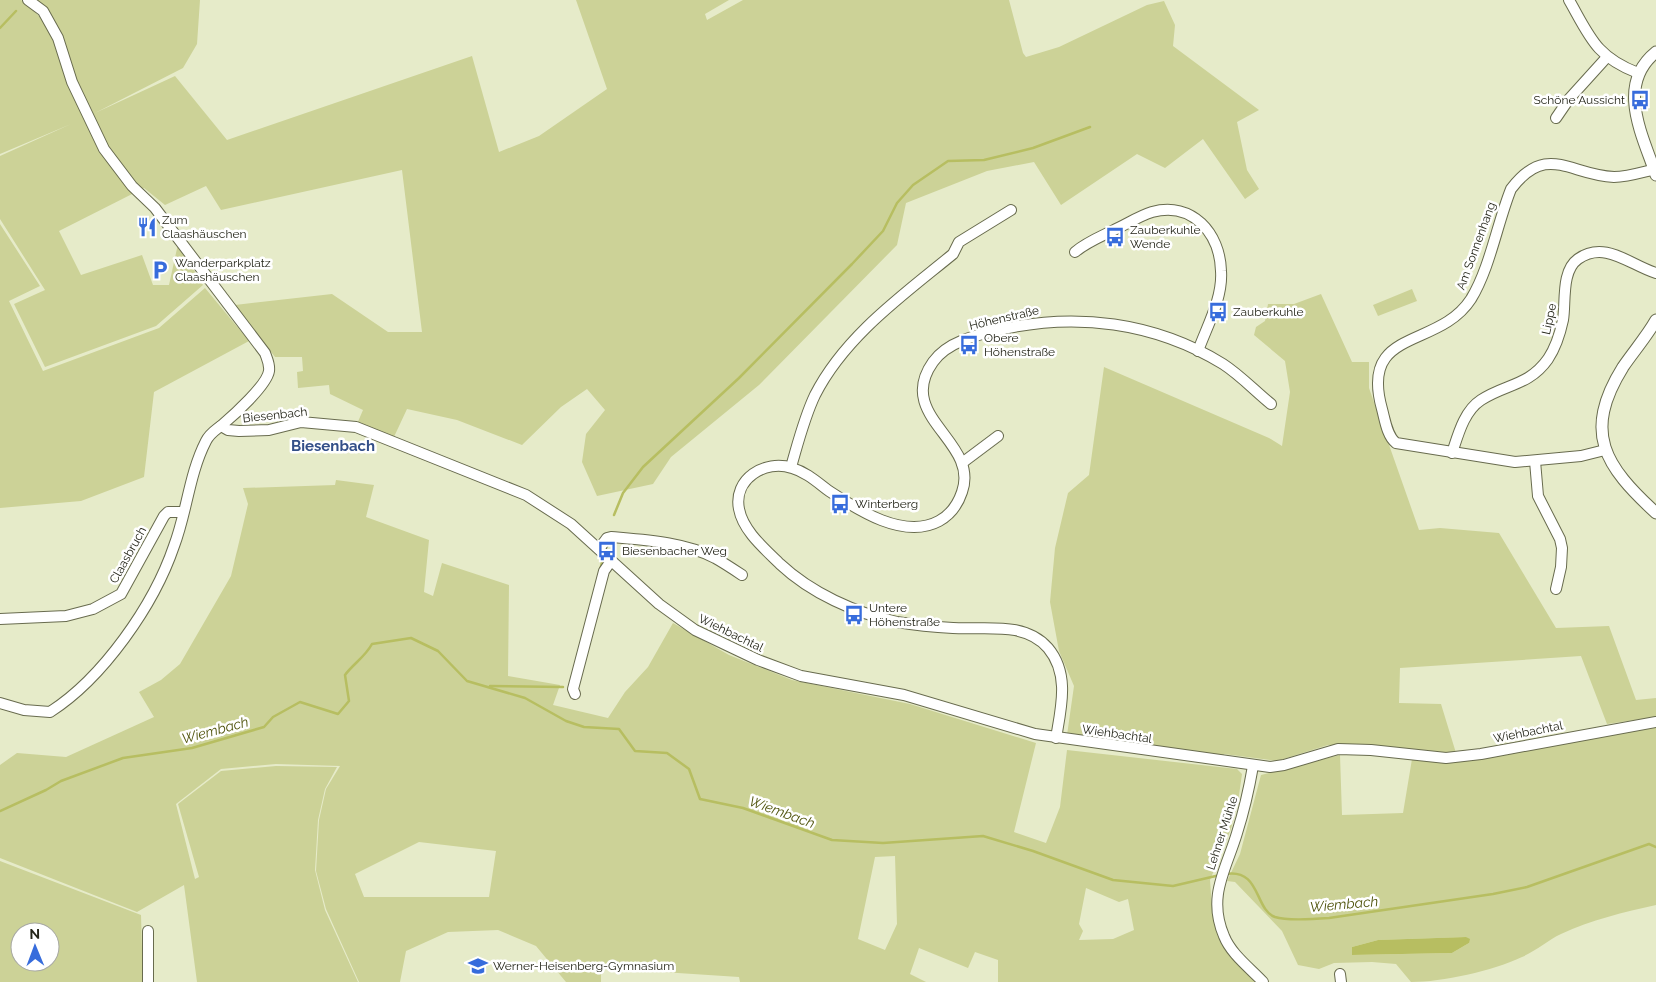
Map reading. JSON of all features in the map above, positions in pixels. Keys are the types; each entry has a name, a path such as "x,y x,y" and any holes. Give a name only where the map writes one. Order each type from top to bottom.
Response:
{"street":[{"path":"0,703 24,710 50,712 71,696 105,661 135,622 160,580 175,546 182,512 201,451 211,433 221,426 266,378 269,362 265,353 147,200 132,186 104,150 72,82 58,38 42,11 28,0"},
{"path":"1569,0 1599,51 1638,74"},
{"path":"1655,171 1641,132 1634,103 1638,74 1645,62 1656,52"},
{"path":"1556,118 1569,99 1607,57"},
{"name":"Am Sonnenhang","path":"1605,450 1535,461 1485,459 1396,443 1391,440 1378,393 1377,379 1381,363 1393,349 1447,324 1464,308 1478,283 1512,189 1532,168 1544,163 1557,163 1615,177 1655,171"},
{"path":"1011,210 959,242 953,254 877,317 839,358 815,395 800,434 792,467 765,467 752,473 744,484 738,498 742,520 752,535 787,570 806,584 829,597 876,616 928,626 1009,629 1026,632 1039,640 1049,648 1061,673 1062,702 1056,738"},
{"path":"1075,252 1087,242 1151,212 1181,211 1198,219 1209,230 1218,247 1222,272 1213,311 1198,351"},
{"name":"Lippe","path":"1452,452 1460,428 1469,412 1480,400 1522,383 1534,374 1547,360 1559,338 1569,270 1576,260 1590,253 1612,254 1656,273"},
{"name":"Höhenstraße","path":"792,467 844,500 880,519 898,525 913,527 928,526 941,520 952,511 959,501 964,488 965,475 962,462 954,446 932,420 925,407 924,380 932,363 946,349 964,340 1025,323 1046,320 1090,321 1145,331 1198,351 1225,365 1271,404"},
{"path":"1656,320 1623,368 1607,400 1602,425 1605,450 1622,480 1656,513"},
{"name":"Biesenbach","path":"221,426 238,432 269,430 301,422 356,427 526,495 571,524 611,561"},
{"path":"962,462 998,436"},
{"path":"1535,461 1538,496 1560,540 1562,548 1561,567 1556,589"},
{"name":"Claasbruch","path":"0,619 66,616 93,609 121,594 164,516 168,512 182,512"},
{"path":"598,549 607,538 611,537 657,541 708,555 742,575"},
{"path":"575,694 573,688 604,571 611,561"},
{"name":"Wiehbachtal","path":"611,561 677,619 706,637 758,660 801,676 904,695 1014,730 1056,738 1253,766 1284,765 1338,749 1355,748 1446,758 1466,756 1656,722"},
{"name":"Lehner Mühle","path":"1253,766 1236,835 1221,875 1217,916 1224,937 1232,950 1263,982"},
{"path":"148,932 148,982"}],"shaded area":[{"path":"0,0 21,0 45,24 54,38 84,118 63,36 31,0 200,0 197,44 183,68 95,113 175,76 227,140 472,56 499,152 539,136 607,89 576,0 729,0 705,14 707,20 743,0 1009,0 1023,53 1026,57 1059,47 1147,5 1164,1 1175,25 1173,46 1259,110 1237,122 1247,170 1259,189 1245,199 1203,139 1165,168 1137,154 1061,205 1034,162 987,171 906,203 897,245 759,385 671,457 653,484 597,496 582,462 586,434 605,410 587,389 561,407 522,445 457,420 407,409 393,439 357,424 363,410 330,394 329,385 298,388 297,372 303,371 302,357 275,357 235,305 332,294 388,332 422,332 402,170 221,210 206,186 165,205 144,188 59,231 81,275 142,255 153,285 169,285 178,244 203,285 156,326 45,367 14,304 45,290 0,219 0,156 71,124 0,154"},
{"path":"0,224 40,286 9,301 43,371 159,328 205,288 249,341 154,392 144,477 81,501 0,508"},
{"path":"1412,289 1417,301 1378,316 1373,305"},
{"path":"1321,294 1352,362 1369,362 1369,388 1419,530 1440,528 1499,533 1556,628 1609,626 1636,700 1656,698 1656,717 1607,724 1581,656 1400,668 1399,703 1441,704 1456,753 1328,745 1277,761 1224,754 1223,757 1067,735 1074,686 1059,651 1050,602 1055,548 1068,493 1089,475 1104,367 1269,438 1282,446 1290,392 1285,361 1254,335 1256,327 1265,321 1268,304 1294,304"},
{"path":"336,480 374,485 366,517 429,540 424,592 433,596 442,563 509,585 508,676 560,685 553,705 608,718 625,692 648,667 673,623 729,655 792,680 910,704 1036,743 1014,832 1046,843 1060,807 1067,750 1237,769 1242,774 1238,802 1231,829 1210,880 1212,909 1220,940 1256,982 998,982 998,960 975,952 968,968 919,948 910,974 926,982 740,982 739,977 601,968 601,982 566,982 536,946 498,930 448,932 406,951 400,982 359,982 326,909 316,871 319,820 326,789 340,766 276,764 221,769 176,804 195,879 199,877 178,804 221,771 276,766 337,767 325,789 318,820 315,870 325,910 358,982 197,982 184,885 137,912 0,858 0,765 17,753 66,757 154,717 139,692 161,680 180,664 231,576 248,504 243,488 335,485","holes":["419,842 496,851 489,897 364,897 355,874","895,856 897,924 885,950 858,939 875,857","1086,888 1119,902 1128,899 1134,930 1113,939 1079,940 1083,931 1079,924"]},
{"path":"1656,726 1656,905 1608,917 1572,929 1556,936 1527,955 1497,967 1452,978 1411,982 1396,964 1372,962 1334,963 1319,969 1298,965 1282,931 1235,882 1227,881 1240,854 1261,775 1340,755 1342,815 1403,813 1412,759 1469,761","holes":["1466,937 1469,943 1452,953 1352,955 1352,947 1378,940"]},
{"path":"0,861 141,915 143,982 0,982"},
{"path":"1466,937 1470,939 1469,943 1452,953 1352,955 1352,947 1378,940"}],"waterway":[{"path":"0,28 16,11"},
{"path":"614,515 623,493 643,467 739,378 852,264 883,231 897,203 913,185 948,161 984,160 1033,148 1090,127"},
{"path":"600,571 602,562"},
{"name":"Wiembach","path":"0,811 61,781 123,758 192,748 264,727 273,717 300,702 338,714 349,701 345,675 372,644 411,638 438,651 467,681 525,698 566,721 584,727 619,729 635,751 667,753 689,769 700,799 743,808 832,840 883,843 983,836 1033,851 1113,880 1173,886 1220,875"},
{"path":"490,686 563,687"},
{"name":"Wiembach","path":"1225,874 1237,874 1245,877 1256,890 1268,913 1275,917 1317,919 1493,894 1527,887 1649,844 1656,847"}],"place":[{"name":"Schöne Aussicht","path":"1640,100"},
{"name":"Zum Claashäuschen","path":"147,227"},
{"name":"Zauberkuhle Wende","path":"1115,237"},
{"name":"Wanderparkplatz Claashäuschen","path":"160,270"},
{"name":"Zauberkuhle","path":"1218,312"},
{"name":"Obere Höhenstraße","path":"969,345"},
{"name":"Winterberg","path":"840,504"},
{"name":"Biesenbacher Weg","path":"607,551"},
{"name":"Untere Höhenstraße","path":"854,615"},
{"name":"Werner-Heisenberg-Gymnasium","path":"478,966"}],"district":[{"name":"Biesenbach","path":"333,446"}]}
